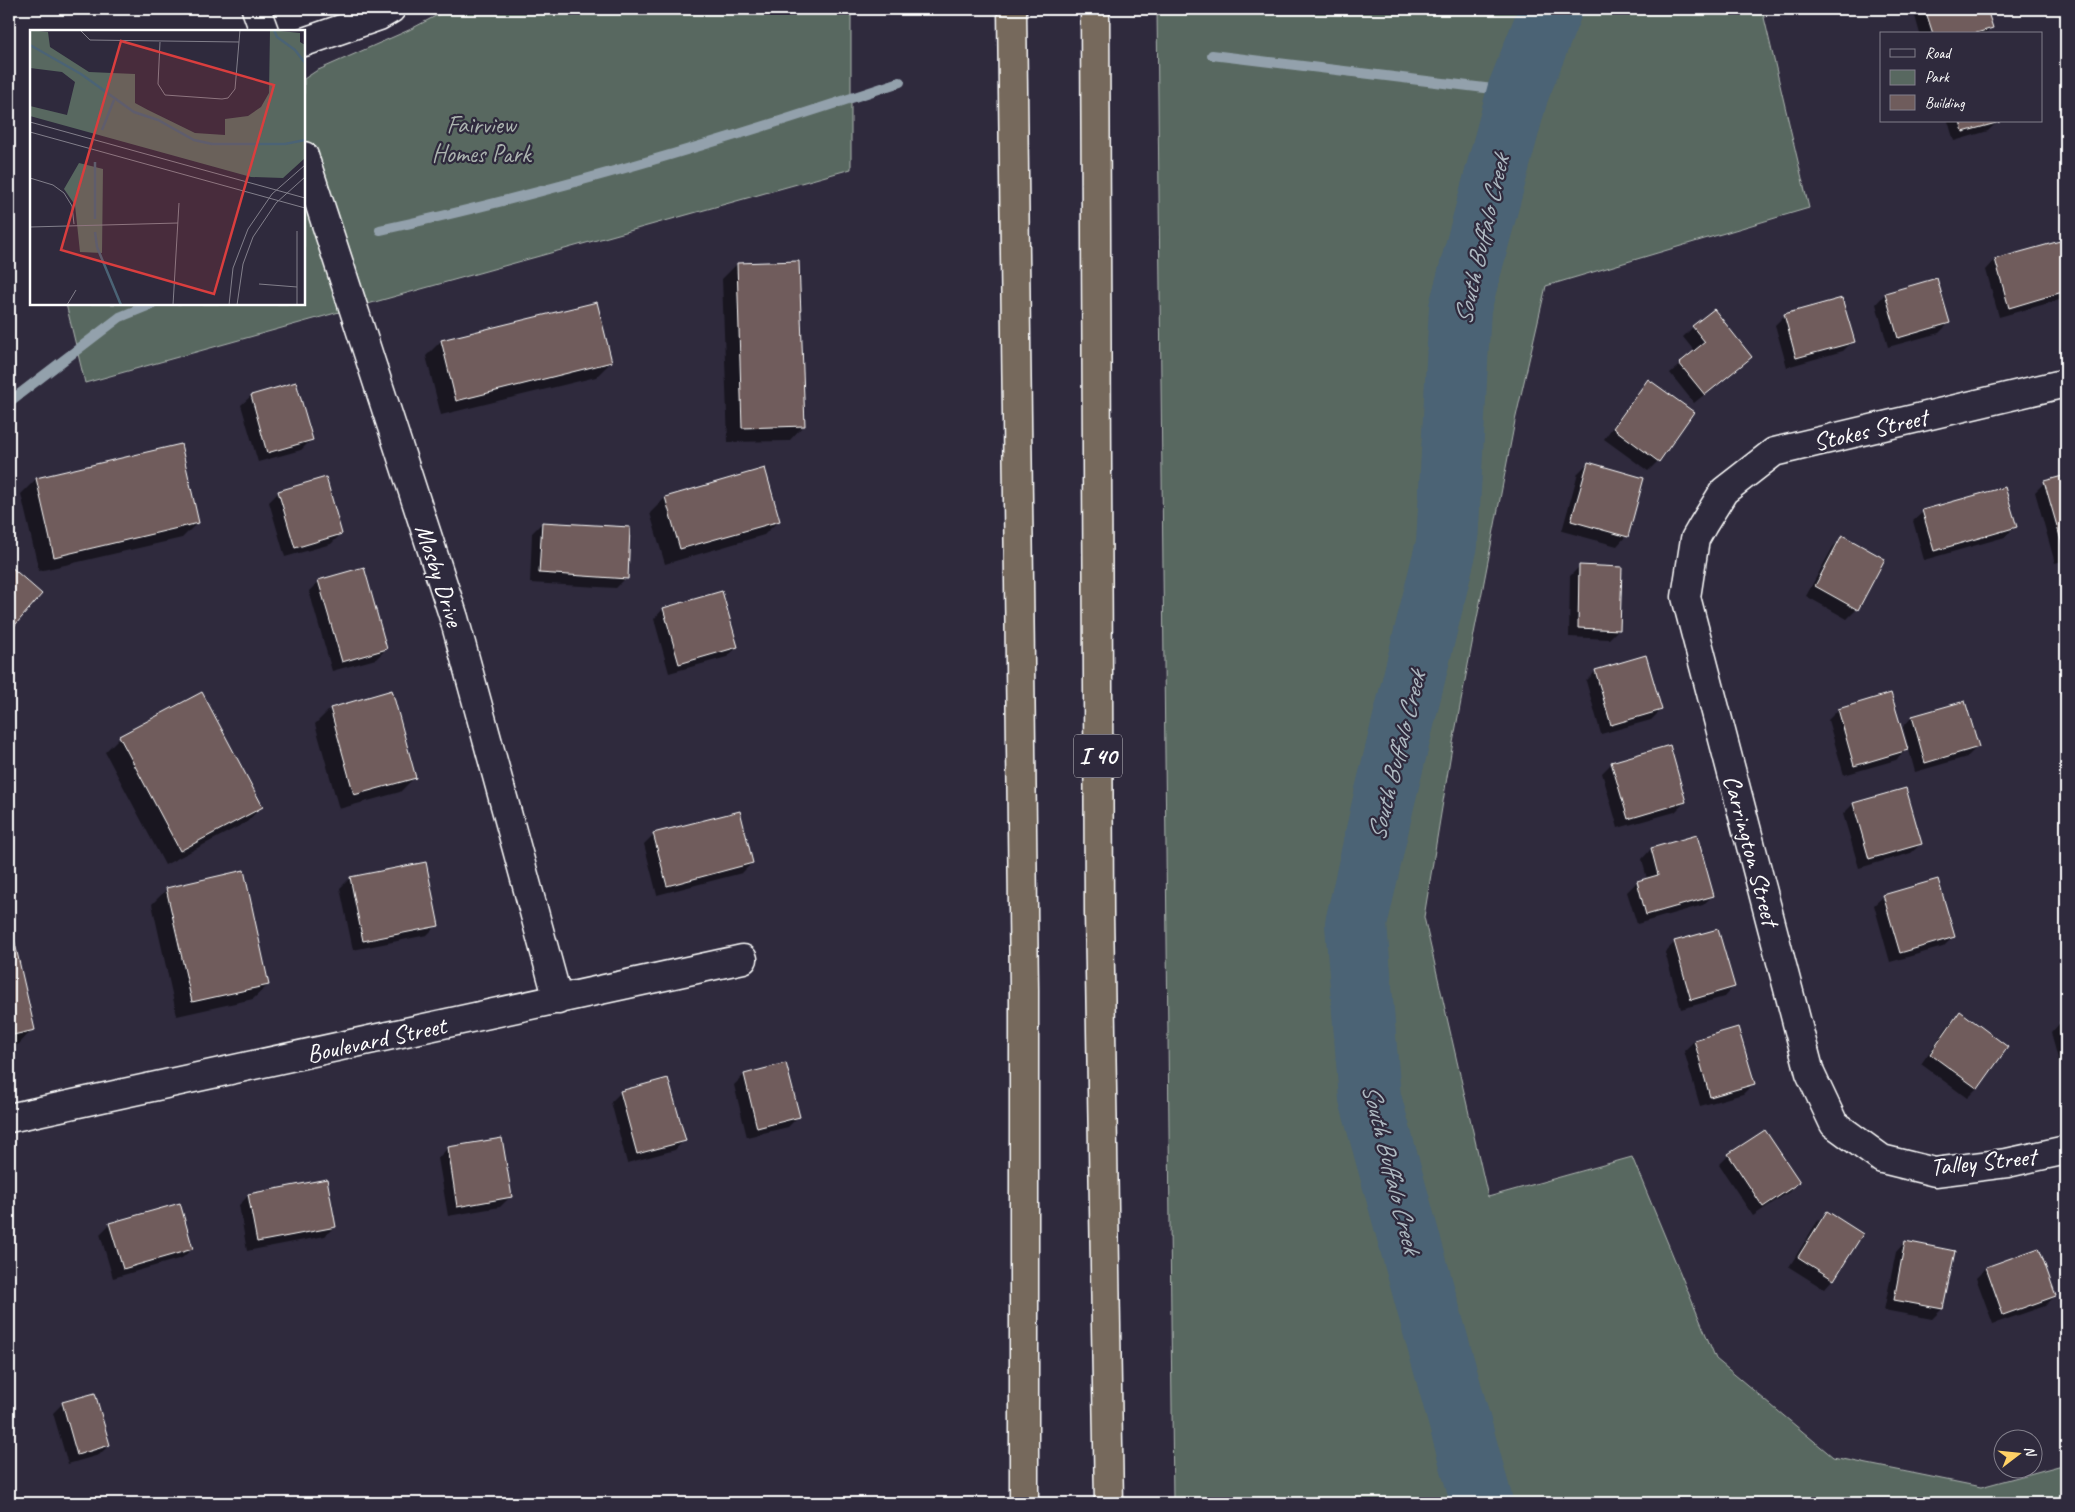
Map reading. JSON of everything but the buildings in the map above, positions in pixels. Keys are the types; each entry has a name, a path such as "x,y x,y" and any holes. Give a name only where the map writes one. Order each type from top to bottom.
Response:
{"highway":[{"path":"1012,9 1024,990 1024,1503"},
{"name":"I 40","path":"1095,9 1099,912 1109,1503"}],"street":[{"path":"256,9 264,30"},
{"path":"305,42 378,16 391,9"},
{"name":"Mosby Drive","path":"305,159 454,618 558,1000"},
{"name":"Stokes Street","path":"1703,525 1724,491 1774,452 2066,383"},
{"name":"Carrington Street","path":"1703,525 1695,539 1686,597 1810,1073 1834,1124 1873,1153"},
{"name":"Boulevard Street","path":"9,1118 743,959"},
{"name":"Talley Street","path":"1873,1153 1882,1159 1935,1172 2007,1163 2066,1150"}],"green space":[{"name":"Fairview Homes Park","path":"449,9 851,9 851,169 85,383 66,305 305,305 305,78 316,71 409,30"},
{"path":"1157,9 1762,9 1809,208 1546,286 1515,421 1451,753 1424,917 1488,1197 1632,1157 1716,1359 1833,1457 1981,1487 2007,1480 2042,1480 2042,1470 2066,1464 2066,1503 1173,1503"}],"waterway":[{"name":"South Buffalo Creek","path":"1482,1503 1370,1098 1356,924 1384,800 1447,544 1460,308 1518,92 1551,9"},
{"path":"1212,55 1518,92"},
{"path":"380,230 577,182 707,144 900,82"},
{"path":"9,402 120,317 150,305"}]}
